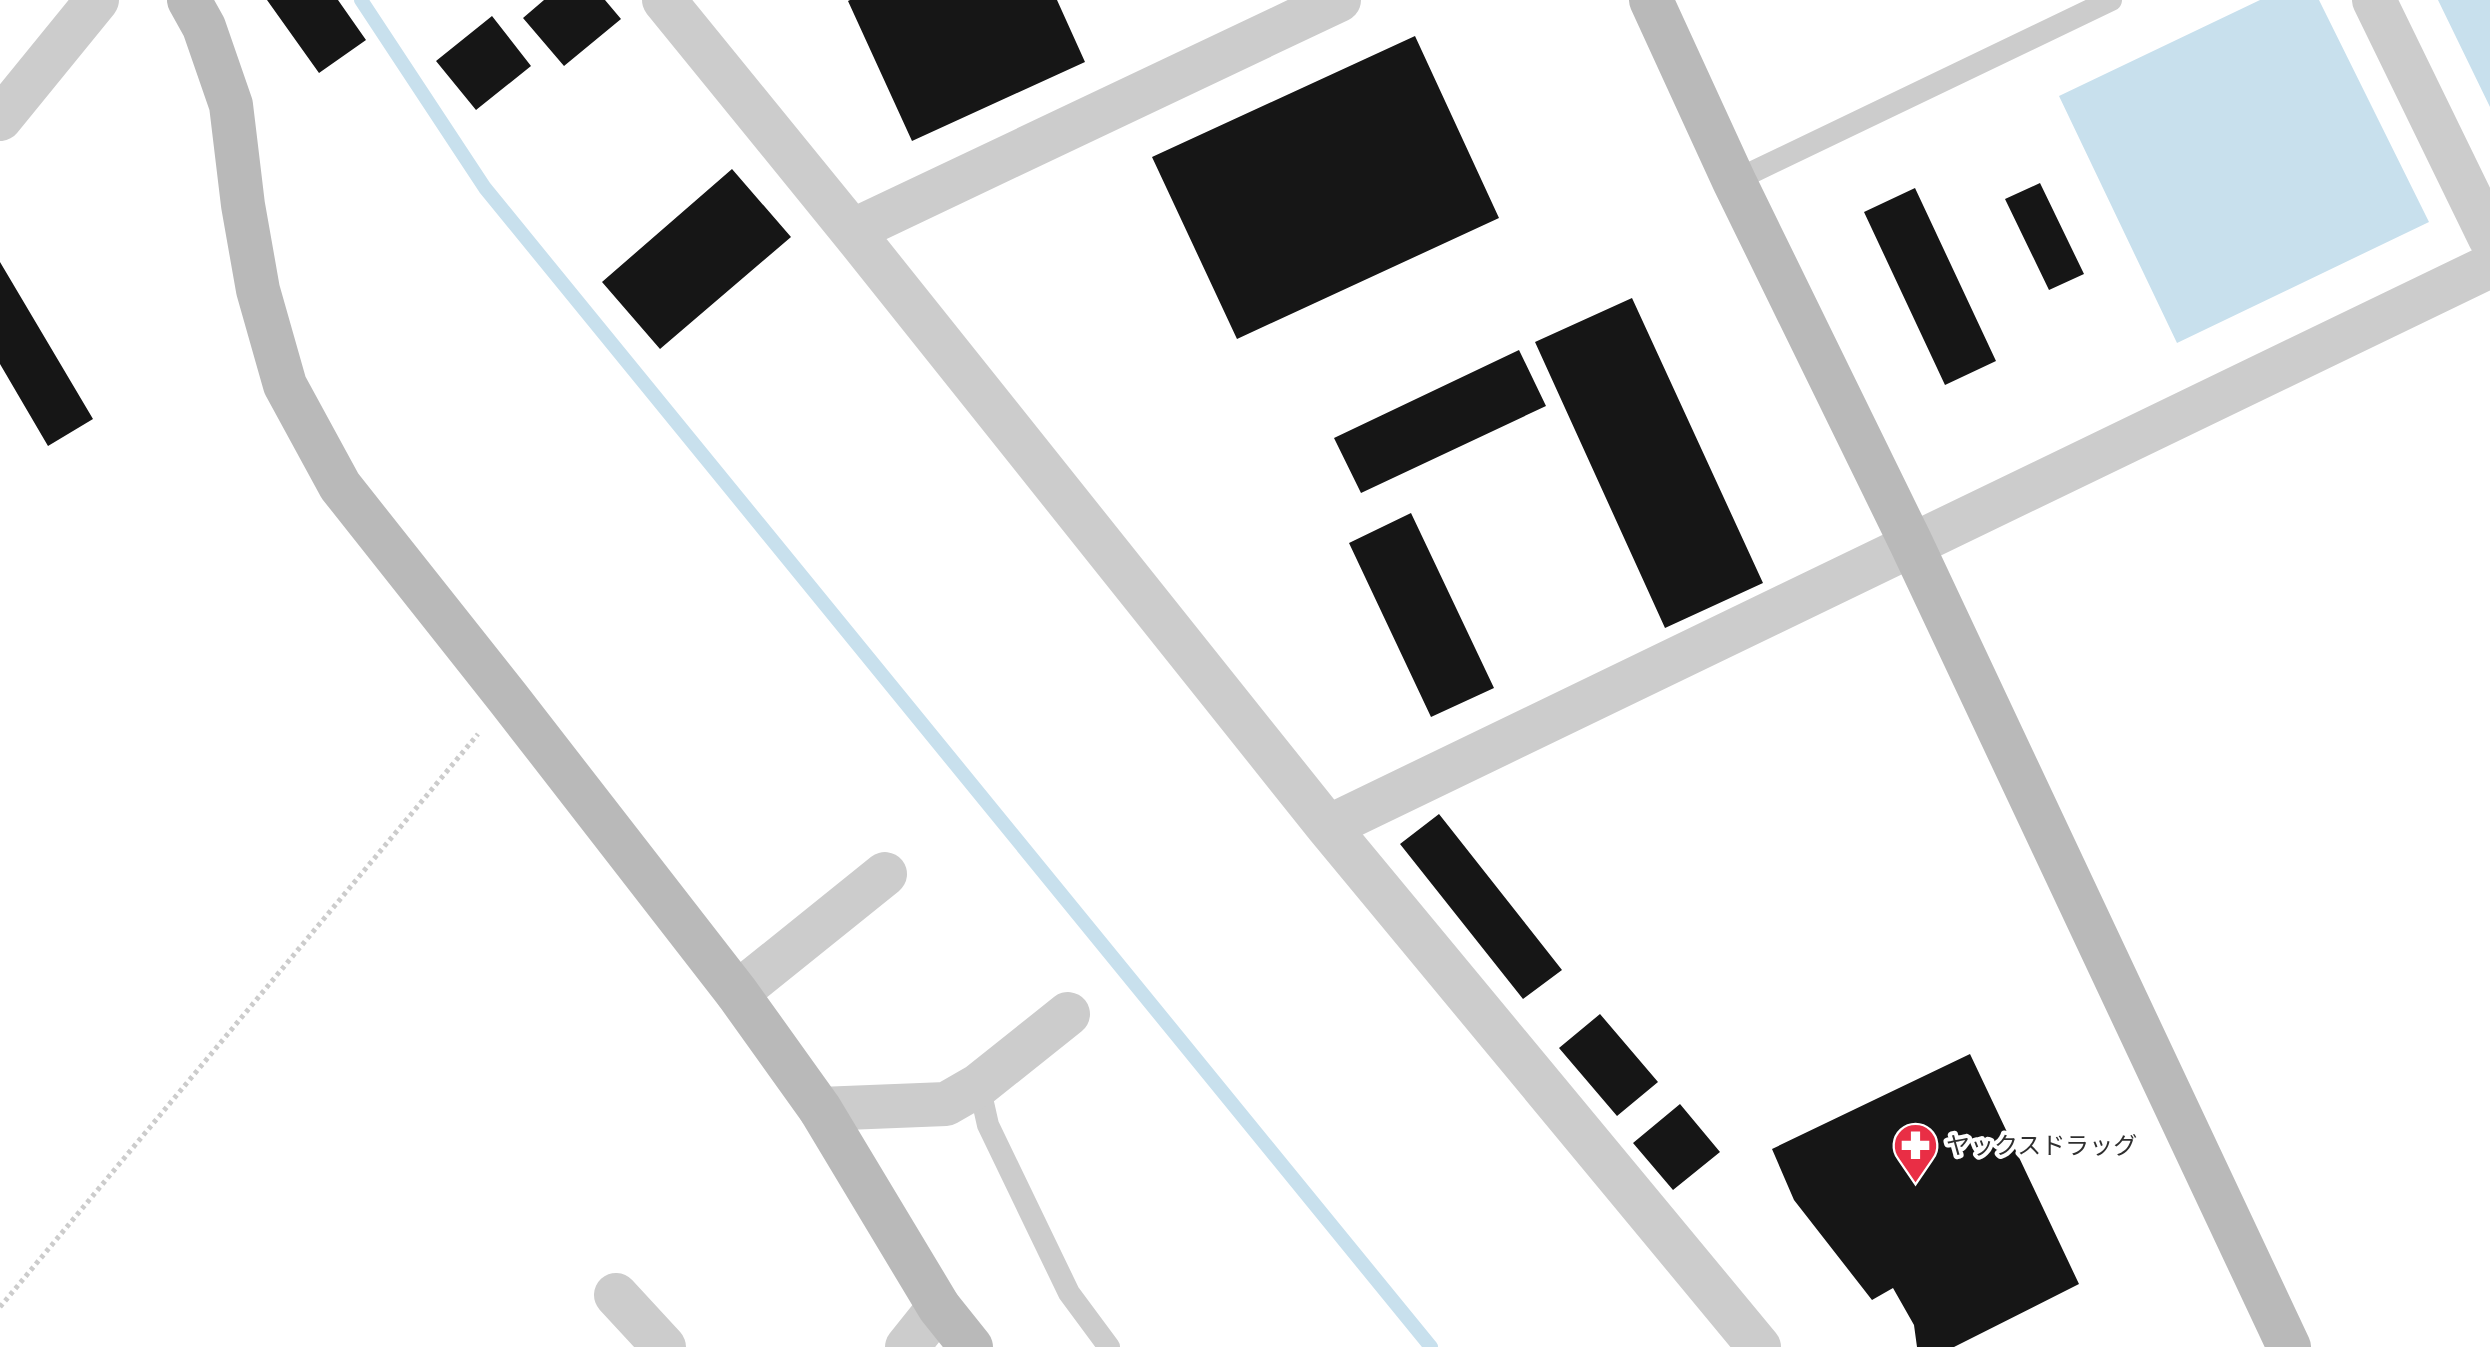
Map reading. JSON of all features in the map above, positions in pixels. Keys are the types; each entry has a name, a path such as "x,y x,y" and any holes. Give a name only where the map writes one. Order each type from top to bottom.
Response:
{"street":[{"path":"0,119 97,0"},
{"path":"189,0 204,27 231,105 243,205 258,290 285,385 340,486 737,993 820,1109 939,1307 971,1347"},
{"path":"664,0 1328,827 1759,1347"},
{"path":"852,231 1339,0"},
{"path":"1651,0 1734,181 1911,543 2289,1347"},
{"path":"2374,0 2490,238"},
{"path":"1328,827 2490,266"},
{"path":"737,993 885,874"},
{"path":"820,1109 946,1104 979,1085 1068,1014"},
{"path":"616,1295 664,1347"},
{"path":"907,1347 939,1307"}],"lane":[{"path":"1734,181 2111,0"},
{"path":"979,1085 988,1125 1069,1293 1109,1347"}],"path":[{"path":"0,1307 508,698"}],"water":[{"path":"2260,0 2319,0 2429,222 2177,343 2059,96"},
{"path":"2438,0 2490,0 2490,107"}],"building":[{"path":"267,0 338,0 366,40 319,73"},
{"path":"544,0 605,0 621,19 564,66 523,18"},
{"path":"850,0 1057,0 1085,62 912,141"},
{"path":"492,16 531,66 476,110 436,61"},
{"path":"1415,36 1499,218 1237,339 1152,157"},
{"path":"732,169 791,237 660,349 602,282"},
{"path":"2040,183 2084,274 2049,290 2005,199"},
{"path":"1915,188 1996,361 1945,385 1864,212"},
{"path":"0,262 93,419 48,446 0,364"},
{"path":"1632,298 1763,583 1665,628 1535,342"},
{"path":"1519,350 1546,406 1361,493 1334,438"},
{"path":"1411,513 1494,688 1431,717 1349,543"},
{"path":"1439,814 1562,970 1523,999 1400,844"},
{"path":"1600,1014 1658,1082 1617,1116 1559,1048"},
{"path":"1970,1054 2079,1284 1954,1347 1917,1347 1914,1325 1893,1288 1872,1300 1794,1200 1772,1149"},
{"path":"1680,1104 1720,1152 1673,1190 1633,1143"}],"waterway":[{"path":"361,0 485,188 1431,1347"}],"place":[{"name":"ヤックスドラッグ","path":"1915,1185"}]}
